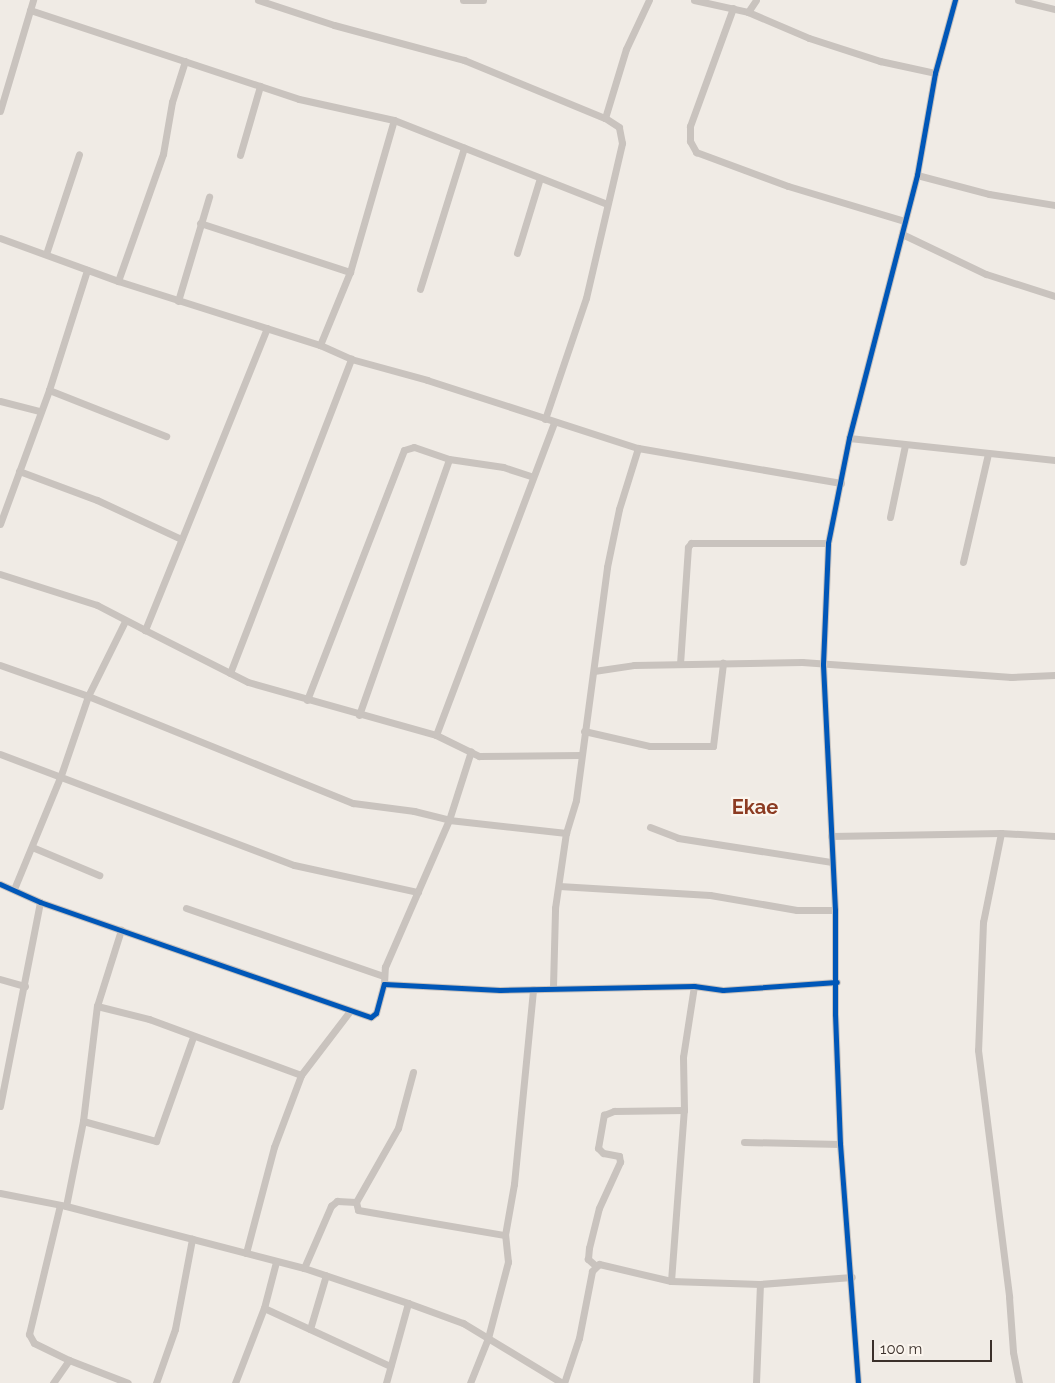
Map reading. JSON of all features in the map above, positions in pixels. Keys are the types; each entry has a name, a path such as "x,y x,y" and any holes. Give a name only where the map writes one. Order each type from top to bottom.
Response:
{"street":[{"path":"0,112 33,0"},
{"path":"258,0 334,25 464,60 605,118 619,127 622,143 586,298 545,419"},
{"path":"463,0 483,0"},
{"path":"605,118 626,49 649,0"},
{"path":"694,0 748,12 809,38 880,61 935,73"},
{"path":"748,12 756,0"},
{"path":"858,1383 852,1277 840,1144 835,1014 837,982 836,910 823,664 828,543 849,438 917,175 935,73 956,0"},
{"path":"1018,0 1055,9"},
{"path":"732,8 690,126 690,141 696,152 788,186 905,221"},
{"path":"30,10 299,100 394,120 607,204"},
{"path":"118,281 163,154 172,102 185,61"},
{"path":"240,155 260,86"},
{"path":"320,345 350,272 394,120"},
{"path":"420,289 464,148"},
{"path":"46,254 79,154"},
{"path":"917,175 989,194 1055,205"},
{"path":"517,253 540,178"},
{"path":"178,301 209,196"},
{"path":"200,223 350,272"},
{"path":"902,234 986,274 1055,296"},
{"path":"0,238 118,281 320,345 350,358 638,448 841,482"},
{"path":"0,524 39,411 49,390 87,270"},
{"path":"145,630 267,328"},
{"path":"230,673 350,358"},
{"path":"49,390 166,436"},
{"path":"0,401 39,411"},
{"path":"436,735 531,476 554,423"},
{"path":"849,438 1055,460"},
{"path":"890,517 905,445"},
{"path":"307,700 404,450 414,447 449,459 503,467 531,476"},
{"path":"552,987 552,943 566,833 576,800 609,558 619,509 638,448"},
{"path":"964,562 988,454"},
{"path":"359,715 449,459"},
{"path":"19,471 96,500 181,538"},
{"path":"680,664 688,547 691,543 828,543"},
{"path":"0,574 97,604 124,621 230,673 307,700 436,735 491,758 581,755"},
{"path":"14,889 61,775 88,696 124,621"},
{"path":"594,671 634,665 723,663 823,664 1011,677 1055,675"},
{"path":"584,731 650,746 713,746 723,663"},
{"path":"0,665 88,696 353,803 414,811 449,820 566,833"},
{"path":"0,884 40,902 371,1017 376,1013 384,980 418,892 449,820 471,751"},
{"path":"0,754 61,775 294,865 361,882 418,892"},
{"path":"650,828 678,838 832,862"},
{"path":"831,836 1001,833 1055,836"},
{"path":"1001,833 982,922 978,1050 1009,1297 1013,1352 1019,1383"},
{"path":"32,847 99,875"},
{"path":"559,886 710,895 797,910 836,910"},
{"path":"0,1106 40,902"},
{"path":"186,908 384,980 533,989 552,987 694,986 723,990 837,982"},
{"path":"121,930 97,1006 83,1121 29,1334 34,1343 69,1360 128,1383"},
{"path":"0,979 24,986"},
{"path":"670,1281 684,1110 683,1057 690,1033 694,986"},
{"path":"470,1383 488,1338 508,1262 505,1235 514,1184 533,989"},
{"path":"97,1006 149,1018 193,1037 301,1075"},
{"path":"246,1253 274,1147 301,1075 350,1011"},
{"path":"83,1121 156,1140 193,1037"},
{"path":"413,1072 398,1128 356,1202 358,1210 365,1214 505,1235"},
{"path":"596,1266 588,1259 589,1248 599,1208 620,1162 619,1156 603,1153 598,1148 604,1115 614,1111 684,1110"},
{"path":"744,1142 840,1144"},
{"path":"0,1193 63,1205 304,1268 408,1303 463,1324 563,1383 596,1266"},
{"path":"304,1268 331,1206 337,1201 356,1202"},
{"path":"156,1383 175,1329 192,1239"},
{"path":"235,1383 264,1308 276,1262"},
{"path":"596,1266 606,1264 670,1281 760,1284 852,1277"},
{"path":"310,1329 326,1276"},
{"path":"756,1383 760,1284"},
{"path":"386,1383 408,1303"},
{"path":"264,1308 390,1366"},
{"path":"53,1383 69,1360"}],"cycle path":[{"path":"858,1383 840,1144 835,1014 835,910 823,664 828,543 849,438 917,175 935,73 955,0"},
{"path":"0,884 40,902 371,1017 376,1013 384,984 500,990 694,986 723,990 837,982"}],"district":[{"name":"Ekae","path":"755,807"}]}
